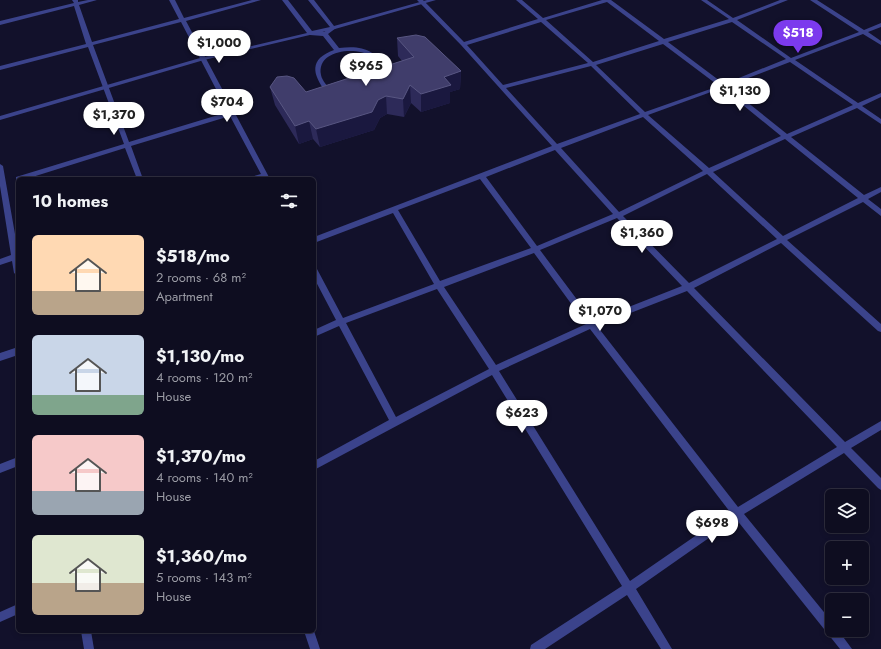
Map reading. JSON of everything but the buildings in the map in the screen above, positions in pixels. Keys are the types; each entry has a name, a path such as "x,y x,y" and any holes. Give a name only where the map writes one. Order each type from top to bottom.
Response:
{"street":[{"path":"0,23 76,2 94,0"},
{"path":"172,0 266,177"},
{"path":"0,68 258,0"},
{"path":"286,0 310,34"},
{"path":"311,0 332,28"},
{"path":"0,118 202,59 310,34 433,0"},
{"path":"520,0 592,64 644,115 708,171 881,329"},
{"path":"464,44 607,0 723,86 881,213"},
{"path":"704,0 881,122"},
{"path":"502,87 592,64 732,20 784,0"},
{"path":"813,0 881,43"},
{"path":"76,2 89,44 139,177"},
{"path":"422,2 464,44 618,215 881,485"},
{"path":"316,239 481,175 723,86 881,25"},
{"path":"310,34 325,34 332,28"},
{"path":"325,34 338,51"},
{"path":"328,91 318,75 320,62 327,55 350,48 367,52 373,55 384,69"},
{"path":"316,333 340,322 536,249 618,215 708,171 881,95"},
{"path":"24,177 232,113"},
{"path":"0,166 2,184 16,252"},
{"path":"481,175 591,325 737,513 847,649"},
{"path":"2,184 16,180"},
{"path":"316,465 494,370 591,325 688,286 881,189"},
{"path":"394,209 439,286 494,370 630,587 667,649"},
{"path":"0,262 16,257"},
{"path":"316,275 394,422"},
{"path":"0,357 16,352"},
{"path":"535,649 630,587 737,513 881,426"},
{"path":"0,469 16,462"},
{"path":"0,617 16,609"},
{"path":"86,633 90,649"},
{"path":"310,633 315,649"}]}
